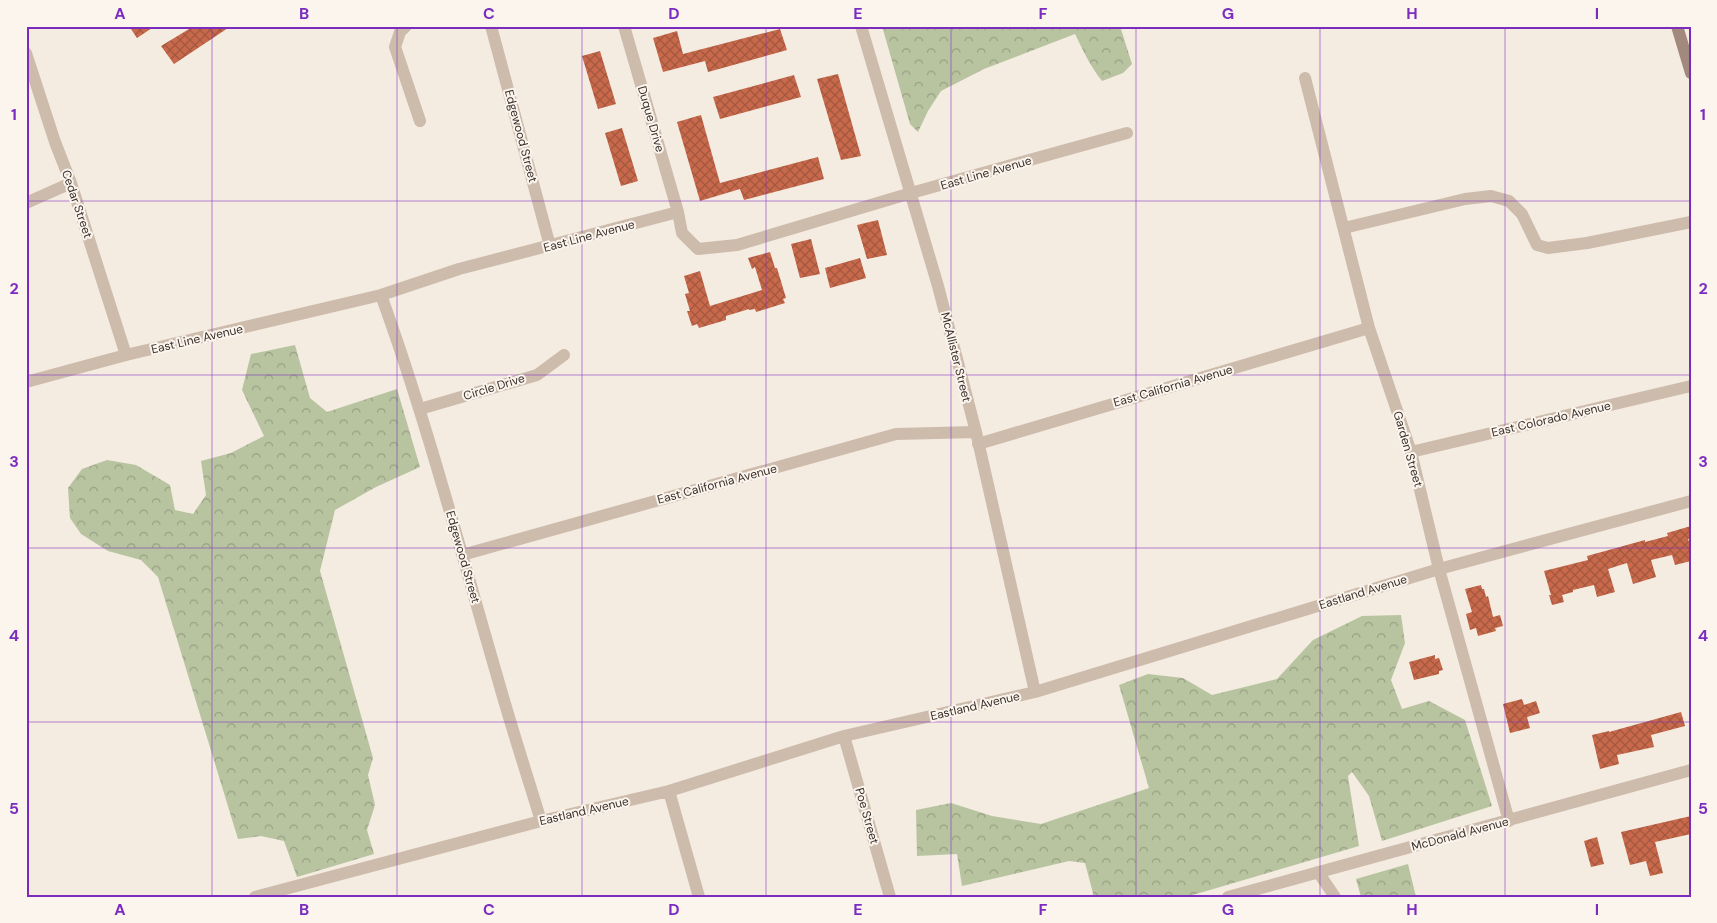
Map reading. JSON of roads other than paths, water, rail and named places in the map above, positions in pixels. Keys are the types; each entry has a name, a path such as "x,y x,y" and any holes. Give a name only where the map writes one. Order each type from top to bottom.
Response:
{"main road":[{"path":"1677,26 1691,73"}],"street":[{"path":"406,26 400,32 395,47 420,121"},
{"name":"Edgewood Street","path":"491,26 550,246"},
{"name":"Duque Drive","path":"624,26 678,212"},
{"name":"McAllister Street","path":"861,26 938,286 1036,692"},
{"name":"Cedar Street","path":"26,53 55,142 72,183 126,355"},
{"name":"Garden Street","path":"1306,78 1369,328 1411,452 1438,569 1509,821"},
{"name":"East Line Avenue","path":"26,382 126,355 380,295 459,269 678,212 682,233 698,249 737,245 1127,133"},
{"path":"26,203 72,183"},
{"path":"1344,228 1465,199 1491,196 1509,201 1522,214 1537,245 1548,248 1691,222"},
{"name":"Edgewood Street","path":"380,295 402,353 420,409 499,685 541,821"},
{"name":"East California Avenue","path":"462,555 896,434 976,438 1369,328"},
{"name":"Circle Drive","path":"420,409 537,374 564,355"},
{"name":"East Colorado Avenue","path":"1411,452 1691,386"},
{"name":"Eastland Avenue","path":"255,897 273,894 541,821 669,790 844,736 1036,692 1438,569 1691,501"},
{"name":"Poe Street","path":"844,736 890,897"},
{"name":"McDonald Avenue","path":"1228,897 1691,770"},
{"path":"669,790 699,897"},
{"path":"1318,872 1334,897"}]}
